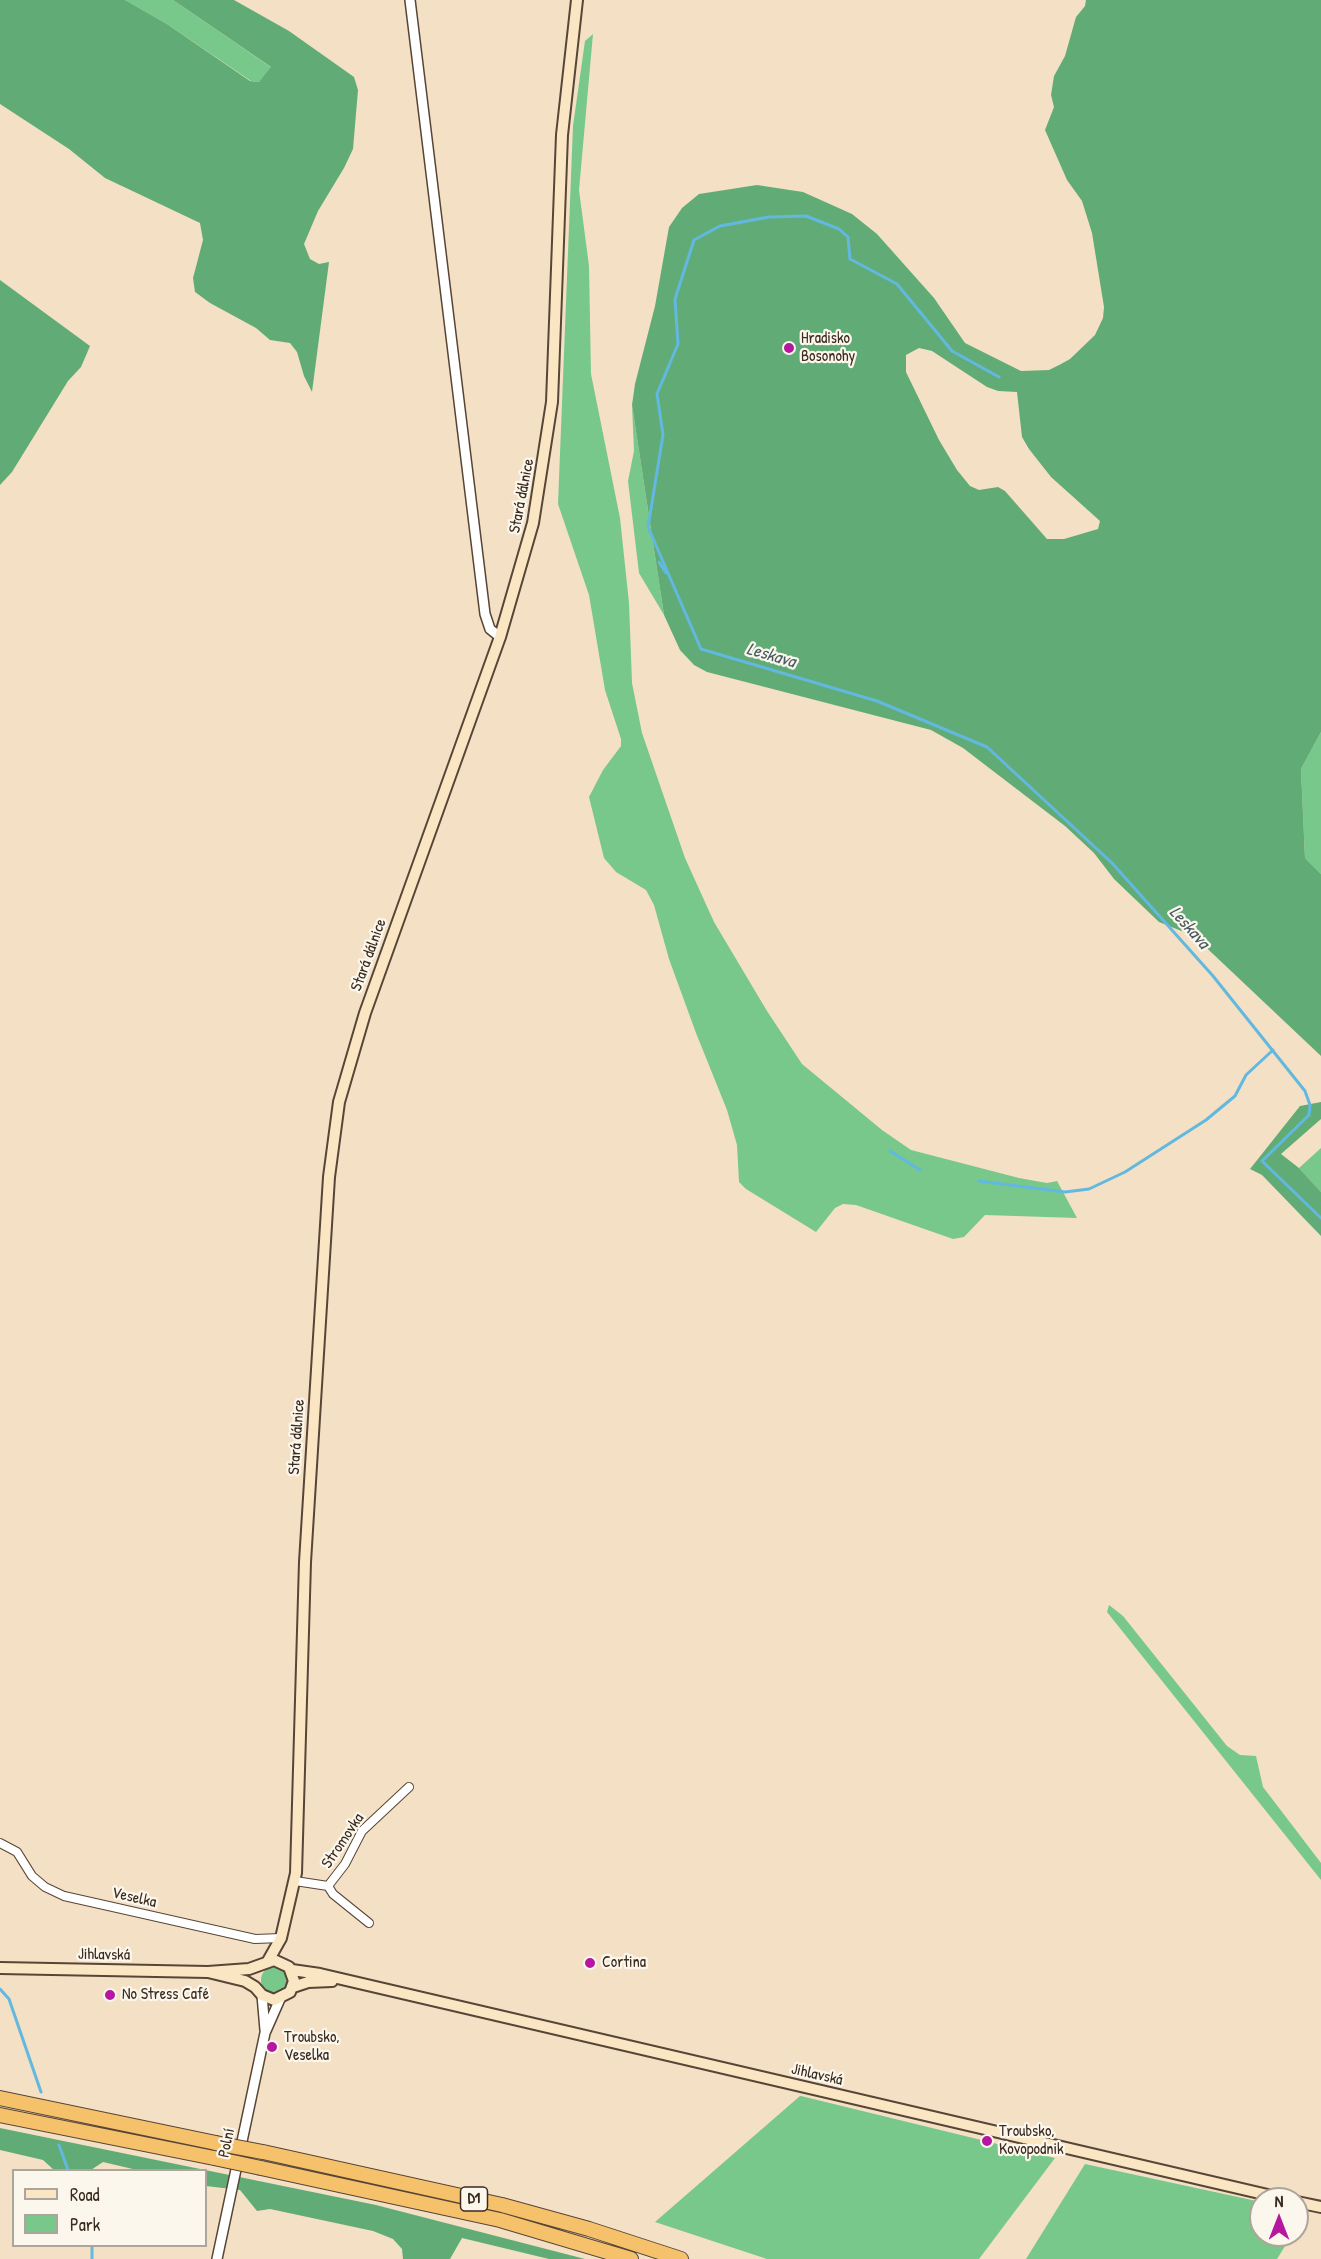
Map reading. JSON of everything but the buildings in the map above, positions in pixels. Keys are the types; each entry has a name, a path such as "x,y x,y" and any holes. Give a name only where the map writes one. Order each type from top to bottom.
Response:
{"highway":[{"name":"D1","path":"0,2098 264,2152 502,2205 589,2229 681,2259"},
{"name":"D1","path":"0,2115 214,2158 500,2220 631,2259"}],"main road":[{"name":"Stará dálnice","path":"264,1964 282,1938 295,1881 304,1562 329,1177 339,1102 364,1013 500,637 533,523 548,442 554,357 562,135 577,0"},
{"name":"Stará dálnice","path":"282,1938 289,1967"},
{"name":"Jihlavská","path":"0,1968 208,1972 264,1964 289,1967 341,1981 1249,2191"},
{"path":"258,1991 255,1976 264,1964"},
{"path":"280,1999 293,1987 289,1967"},
{"name":"Jihlavská","path":"208,1972 241,1979 267,1999 280,1999"},
{"name":"Jihlavská","path":"293,1987 308,1982 341,1981"}],"street":[{"path":"410,0 485,614 490,629 500,637"},
{"name":"Stromovka","path":"328,1886 345,1864 362,1831 409,1787"},
{"name":"Veselka","path":"0,1843 16,1852 32,1876 45,1887 64,1896 255,1939 282,1938"},
{"name":"Stromovka","path":"295,1881 328,1886 333,1894 369,1923"},
{"name":"Polní","path":"258,1991 265,2033"},
{"name":"Polní","path":"217,2259 265,2033 280,1999"}],"green space":[{"path":"0,0 125,0 167,24 250,81 259,82 271,67 173,0 234,0 289,31 354,77 358,90 353,149 318,211 304,244 310,259 319,264 329,262 312,392 304,376 297,352 290,343 270,340 256,328 210,303 195,292 193,278 203,240 200,223 105,178 69,149 0,104"},
{"path":"125,0 173,0 272,68 259,82 251,81 167,24"},
{"path":"1086,0 1321,0 1321,732 1301,769 1305,858 1321,874 1321,1056 1194,936 1159,922 1114,879 1094,853 1065,826 963,748 931,730 707,672 694,665 680,650 664,615 632,405 635,384 655,306 669,227 682,208 699,194 757,185 803,192 852,214 877,234 934,298 965,343 1021,371 1049,370 1061,364 1070,359 1095,335 1103,318 1104,307 1092,233 1082,201 1067,180 1045,130 1054,107 1051,95 1054,76 1065,56 1076,17 1085,6","holes":["919,348 932,351 987,387 998,391 1017,392 1022,437 1029,449 1051,477 1100,521 1098,529 1064,539 1047,539 1005,491 998,487 979,490 970,486 957,470 939,440 906,372 906,355"]},
{"path":"593,34 579,190 589,266 591,374 620,518 629,603 632,683 642,733 685,858 714,922 767,1011 802,1064 882,1130 911,1150 1019,1178 1047,1183 1057,1181 1077,1218 985,1215 964,1237 953,1239 856,1205 843,1204 835,1208 816,1232 746,1189 739,1182 737,1145 727,1110 669,959 654,905 646,890 616,872 604,858 589,797 603,770 621,746 621,739 605,690 589,595 558,504 573,126 585,41"},
{"path":"0,280 90,346 81,367 68,381 12,472 0,485"},
{"path":"632,405 664,615 639,573 628,481 634,451"},
{"path":"1321,732 1321,874 1305,858 1301,769"},
{"path":"1321,1102 1321,1119 1281,1154 1299,1168 1321,1192 1321,1236 1262,1175 1250,1169 1300,1106"},
{"path":"1321,1148 1321,1192 1299,1168"},
{"path":"1109,1605 1123,1616 1227,1746 1240,1755 1256,1756 1263,1787 1321,1863 1321,1880 1107,1612"},
{"path":"274,1967 283,1971 287,1980 283,1989 274,1993 265,1989 261,1980 265,1971"},
{"path":"800,2096 1055,2158 979,2259 767,2259 655,2222"},
{"path":"0,2128 200,2169 133,2169 103,2162 92,2169 53,2169 43,2160 0,2150"},
{"path":"1085,2164 1249,2199 1249,2247 1284,2247 1277,2259 1026,2259"},
{"path":"207,2170 376,2205 585,2259 549,2259 462,2238 450,2259 403,2259 402,2249 393,2239 373,2231 270,2209 257,2211 240,2190 207,2186"}],"waterway":[{"name":"Leskava","path":"999,377 952,351 897,284 850,259 848,237 839,229 806,216 769,217 720,226 694,240 675,299 678,344 657,394 663,435 648,527 701,649 877,701 987,747 1112,863 1213,976 1305,1091 1310,1105 1309,1115 1262,1161 1321,1218"},
{"name":"Leskava","path":"659,562 666,573"},
{"path":"979,1181 1065,1192 1089,1189 1125,1172 1206,1120 1235,1096 1246,1075 1273,1050"},
{"path":"890,1151 920,1170"},
{"path":"0,1989 9,1999 41,2092"},
{"path":"59,2145 68,2169"},
{"path":"92,2247 92,2259"}],"place":[{"name":"Hradisko Bosonohy","path":"789,348"},
{"name":"Cortina","path":"590,1963"},
{"name":"No Stress Café","path":"110,1995"},
{"name":"Troubsko, Veselka","path":"272,2047"},
{"name":"Troubsko, Kovopodnik","path":"987,2141"}]}
